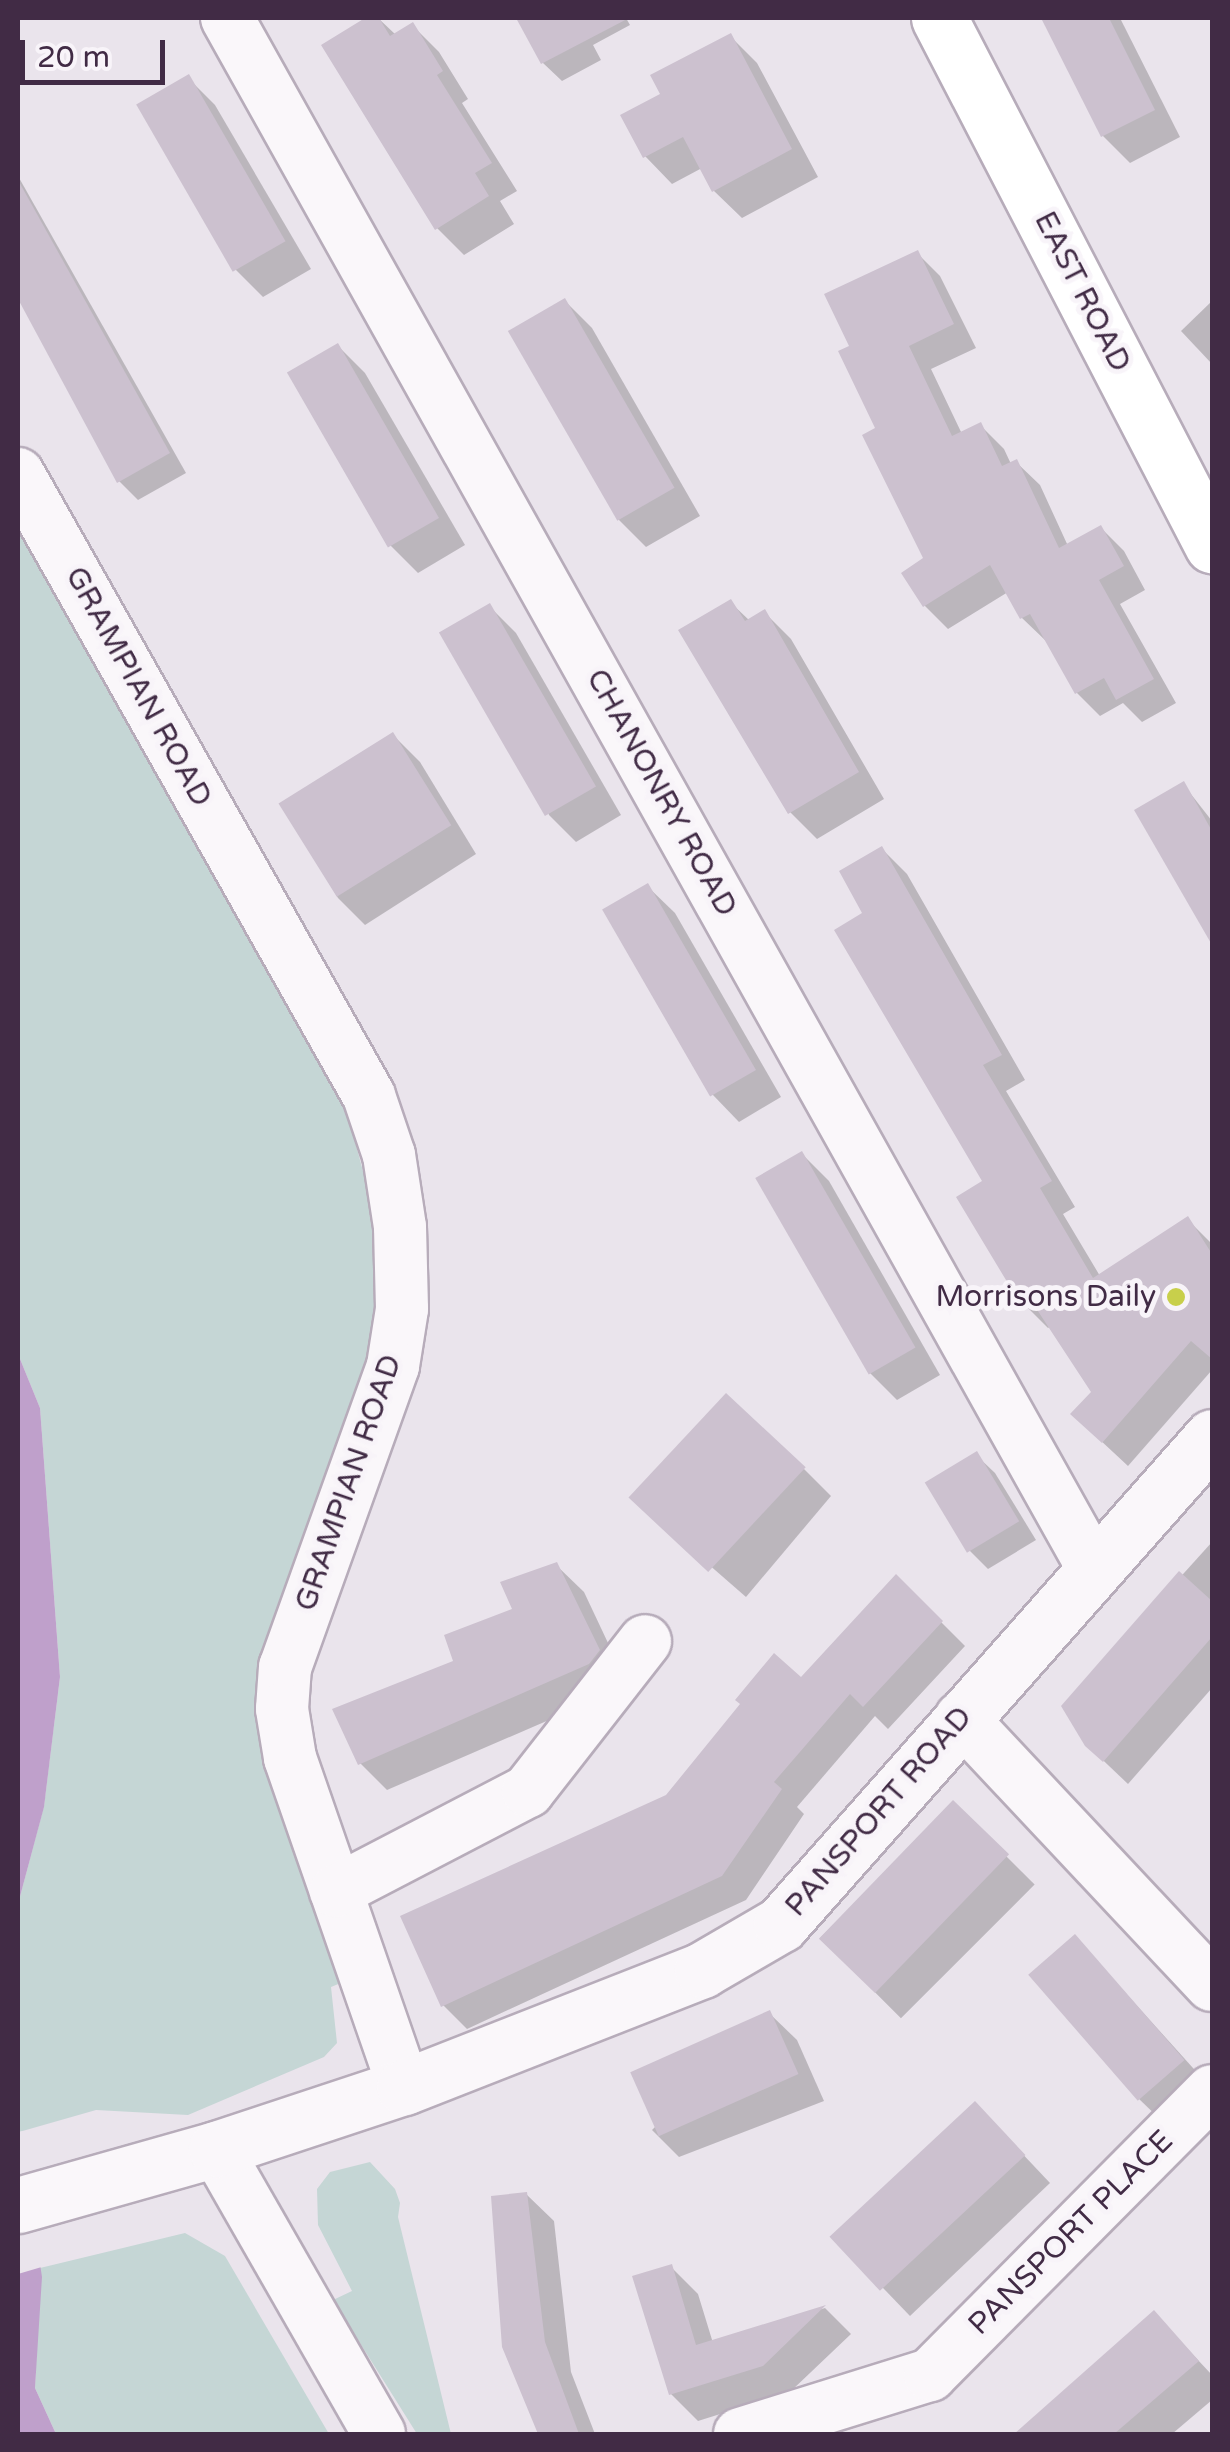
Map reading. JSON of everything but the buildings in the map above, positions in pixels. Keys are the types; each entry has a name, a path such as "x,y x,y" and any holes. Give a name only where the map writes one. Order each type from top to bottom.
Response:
{"highway":[{"name":"EAST ROAD","path":"945,24 1212,546"}],"street":[{"name":"CHANONRY ROAD","path":"227,18 1094,1569"},
{"name":"GRAMPIAN ROAD","path":"18,474 369,1096 389,1155 400,1227 402,1309 393,1366 285,1667 282,1710 290,1758 404,2087"},
{"name":"PANSPORT ROAD","path":"18,2205 216,2149 404,2087 702,1970 782,1924 1212,1437"},
{"path":"336,1892 528,1791 645,1641"},
{"path":"961,1718 1212,1982"},
{"name":"PANSPORT PLACE","path":"740,2434 930,2374 1212,2091"},
{"path":"216,2149 379,2434"}],"shaded area":[{"path":"18,522 346,1108 378,1227 379,1286 370,1361 267,1655 348,1980 331,1987 337,2043 324,2057 188,2115 96,2110 19,2132 18,1904 44,1806 60,1677 40,1408 18,1354"},
{"path":"18,1354 40,1408 60,1677 44,1807 18,1904"},
{"path":"18,2119 42,2277 35,2388 56,2434 18,2434"},
{"path":"370,2162 395,2189 400,2203 398,2217 451,2434 417,2434 333,2300 352,2291 318,2225 317,2189 330,2172"},
{"path":"185,2233 225,2256 329,2434 56,2434 35,2388 40,2268"}],"pier":[{"path":"24,2131 45,2266 18,2274 18,2132"}],"place":[{"name":"Morrisons Daily","path":"1176,1297"}]}
